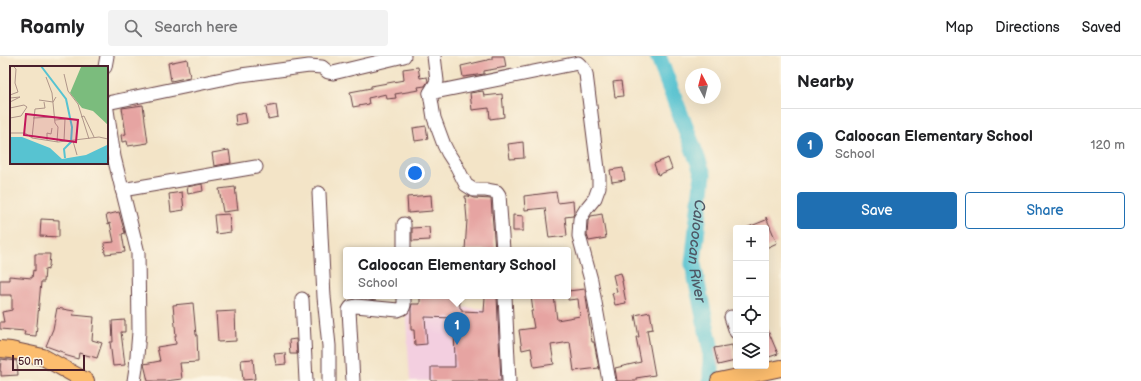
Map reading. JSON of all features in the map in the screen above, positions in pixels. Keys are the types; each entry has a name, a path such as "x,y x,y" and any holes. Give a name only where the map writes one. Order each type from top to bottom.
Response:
{"main road":[{"path":"0,349 43,357 86,381"},
{"path":"722,380 781,368"}],"street":[{"path":"105,66 107,56"},
{"path":"108,103 241,75 309,66 322,66 328,72 333,73 404,56"},
{"path":"434,56 437,81 430,93 434,118 444,145 466,185 474,190 497,192 499,196 503,247"},
{"path":"430,93 578,63 583,68 586,74 588,87 599,187 596,198 580,218 579,236 591,280 609,381"},
{"path":"108,117 114,156 138,252 139,332 134,381"},
{"path":"122,190 256,167"},
{"path":"319,193 329,381"},
{"path":"404,224 404,247"},
{"path":"302,299 306,381"},
{"path":"353,381 349,310 351,307 356,306 398,310 403,308 404,299"},
{"path":"505,299 509,381"},
{"path":"731,316 733,322"}],"shaded area":[{"path":"405,304 505,310 508,381 410,381"}],"building":[{"path":"492,56 504,56 506,67 484,71 484,74 463,77 461,66 492,59"},
{"path":"187,59 190,77 171,81 168,63"},
{"path":"418,67 420,78 427,77 428,81 425,86 418,87 419,90 395,94 396,98 387,99 386,94 368,98 369,104 353,107 350,92 371,88 371,86 404,80 403,69"},
{"path":"621,81 623,96 615,97 613,82"},
{"path":"483,91 484,96 502,94 504,117 490,119 489,108 472,110 470,93"},
{"path":"143,105 148,143 128,146 127,141 122,142 121,135 126,134 122,108"},
{"path":"276,105 278,117 268,119 266,107"},
{"path":"245,113 247,123 236,125 235,115"},
{"path":"426,126 428,139 415,141 413,128"},
{"path":"523,142 524,158 510,159 508,144"},
{"path":"229,150 231,163 214,166 212,153"},
{"path":"668,158 672,169 658,175 654,164"},
{"path":"623,168 625,180 612,182 610,170"},
{"path":"202,184 203,191 188,194 187,187"},
{"path":"235,187 238,210 223,212 219,189"},
{"path":"182,192 184,210 171,212 169,194"},
{"path":"556,192 558,203 573,201 574,213 573,216 565,217 567,236 549,238 545,208 525,210 524,196"},
{"path":"431,195 432,211 408,213 407,197"},
{"path":"465,196 491,199 495,247 465,247 467,220"},
{"path":"119,212 125,233 122,234 125,252 105,254 104,243 114,242 110,223 108,224 106,215"},
{"path":"229,214 231,232 216,234 214,215"},
{"path":"602,214 606,238 589,241 587,235 588,221 591,216"},
{"path":"513,215 523,216 523,231 513,231"},
{"path":"766,217 777,243 769,247 769,225 754,225 766,220"},
{"path":"41,219 59,220 59,237 40,236"},
{"path":"429,227 430,240 412,241 412,228"},
{"path":"35,254 50,254 48,270 45,269 44,282 41,282 36,336 24,335 25,331 0,329 0,322 4,322 2,312 12,310 12,295 0,295 0,280 9,280 9,276 32,278 33,270 35,271"},
{"path":"621,273 626,303 615,305 612,293 617,292 613,275"},
{"path":"585,289 592,342 594,342 599,368 574,371 570,342 551,345 554,364 534,367 531,348 522,350 519,330 534,328 531,311 533,311 531,299 554,299 557,320 580,316 578,299 568,300 571,299 571,291"},
{"path":"420,299 459,299 460,308 462,311 484,312 485,299 497,299 501,381 431,381 431,367 455,367 454,318 425,317 427,344 415,345 414,330 411,330 411,308 412,304 420,304"},
{"path":"193,303 197,335 198,362 180,363 182,379 148,381 144,364 160,361 157,347 176,344 173,305"},
{"path":"57,308 74,311 73,315 94,317 92,340 102,343 97,358 79,353 78,359 64,355 65,353 46,346 53,329"},
{"path":"235,311 236,341 218,342 216,312"},
{"path":"650,312 653,329 647,330 655,375 636,378 636,381 617,381 615,368 641,362 636,337 639,337 635,315"},
{"path":"125,320 125,332 121,332 125,365 113,366 110,342 113,342 112,321"},
{"path":"769,333 778,354 769,357"},
{"path":"296,339 297,354 290,354 289,340"},
{"path":"732,345 733,361 718,365 714,348"},
{"path":"285,353 286,364 276,365 274,354"},
{"path":"1,359 17,361 18,375 1,376"},
{"path":"253,359 255,379 243,380 241,360"}],"waterway":[{"name":"Caloocan River","path":"658,56 703,174 693,264 711,350 711,381"}],"place":[{"name":"Caloocan Elementary School","path":"457,345"}]}
